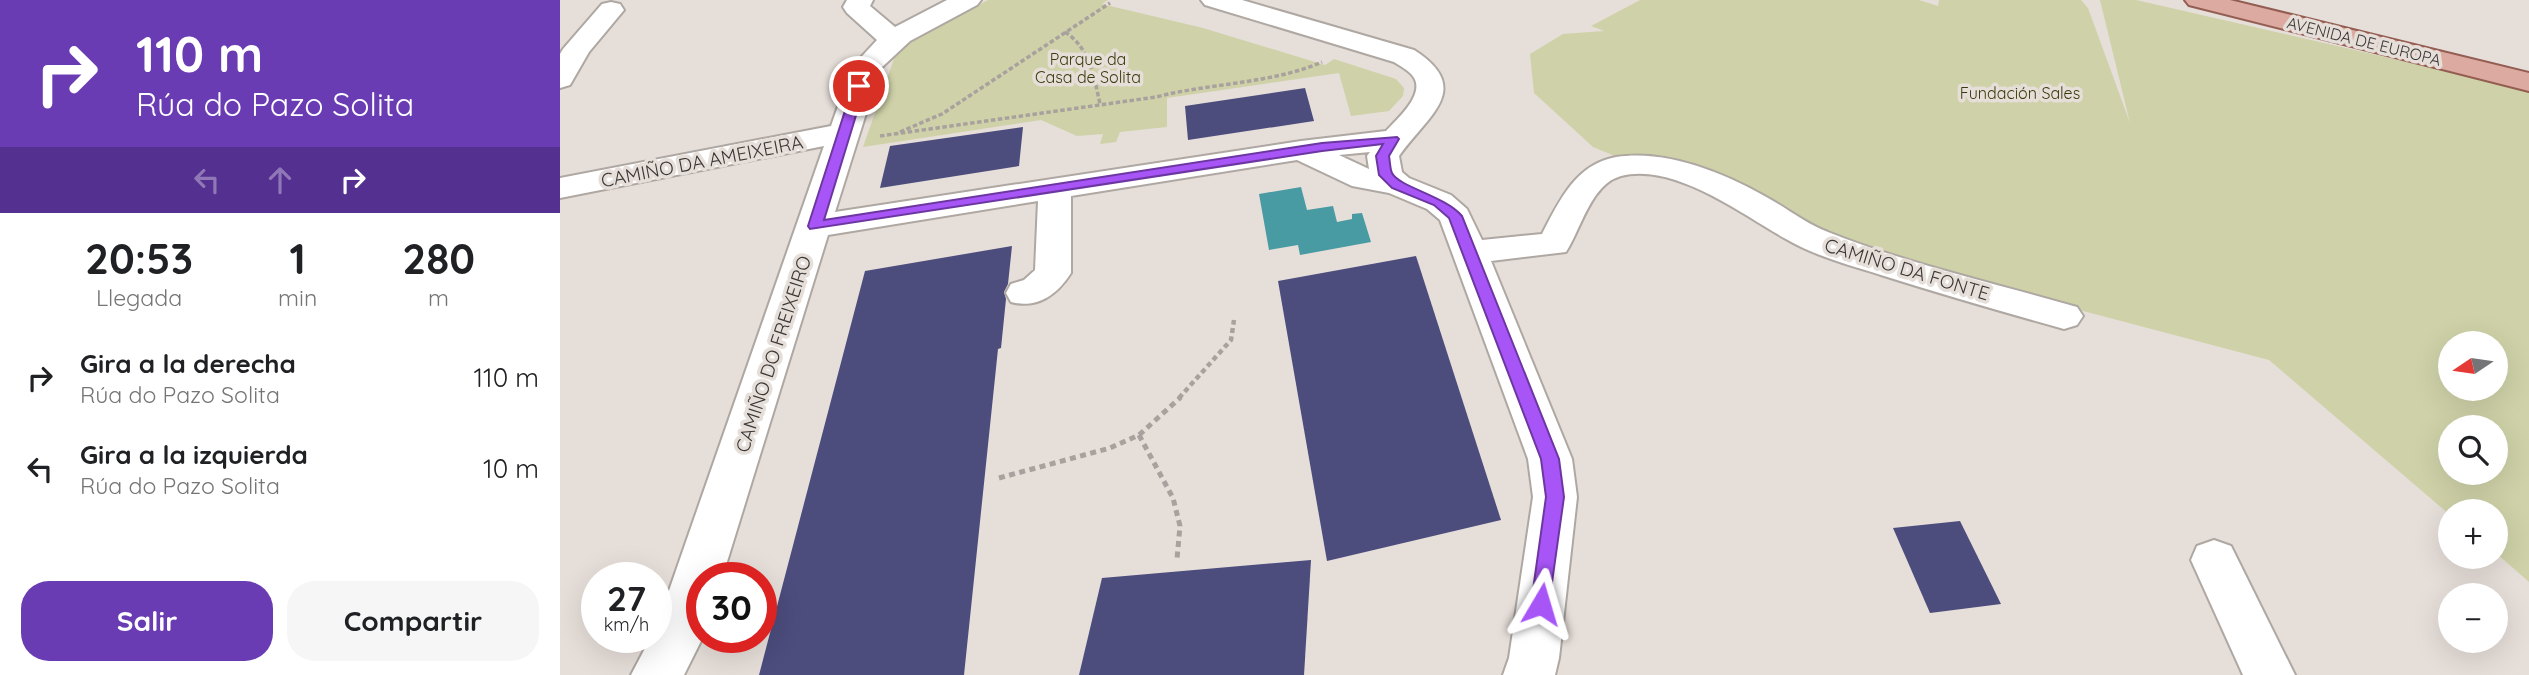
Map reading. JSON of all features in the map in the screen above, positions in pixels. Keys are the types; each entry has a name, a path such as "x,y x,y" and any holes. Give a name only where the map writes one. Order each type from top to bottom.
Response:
{"main road":[{"name":"AVENIDA DE EUROPA","path":"2199,0 2529,82"},
{"name":"AVENIDA DE EUROPA","path":"2244,0 2529,69"}],"street":[{"path":"860,0 856,7 876,27 894,39"},
{"name":"CAMIÑO DO FREIXEIRO","path":"657,675 680,633 816,226 859,135 866,67 882,47 910,28 968,0"},
{"path":"1214,0 1355,40 1417,62 1426,71 1433,90 1391,160 1364,178 1301,150"},
{"path":"560,79 577,49 611,10"},
{"name":"CAMIÑO DA AMEIXEIRA","path":"560,188 859,135"},
{"path":"816,226 1301,150 1391,160 1455,216 1550,459 1555,497 1534,658 1529,675"},
{"name":"CAMIÑO DA FONTE","path":"1470,252 1553,244 1587,185 1612,168 1645,164 1677,171 1750,201 1811,239 2064,316"},
{"path":"1024,293 1037,289 1053,273 1055,189"},
{"path":"2214,559 2269,675"}],"path":[{"path":"899,133 942,114 1110,3"},
{"path":"1065,33 1072,36 1091,65 1100,104"},
{"path":"859,135 899,133 1100,104 1299,72 1323,62"},
{"path":"999,478 1110,448 1139,435 1184,394 1231,340 1234,320"},
{"path":"1139,435 1172,498 1180,526 1177,559"}],"green space":[{"name":"Parque da Casa de Solita","path":"988,0 1108,0 1102,4 1203,28 1325,65 1334,59 1396,79 1404,88 1403,96 1389,111 1351,116 1339,73 1167,98 1167,127 1120,132 1116,142 1100,144 1103,134 1077,136 1041,120 863,147 895,56 913,40"},
{"name":"Fundación Sales","path":"1640,0 1919,0 1938,6 1939,0 2081,0 2088,8 2130,123 2100,0 2136,0 2529,90 2529,582 2508,564 2508,499 2438,499 2438,505 2269,360 1825,243 1593,147 1534,93 1530,54 1563,34 1604,31 1591,26"}],"water":[{"path":"1301,187 1307,210 1333,206 1337,222 1352,219 1352,214 1362,213 1371,242 1300,255 1298,245 1269,250 1259,194"}],"building":[{"path":"1305,88 1314,121 1188,140 1185,106"},
{"path":"1023,127 1019,166 880,188 890,146"},
{"path":"1012,246 1008,284 1004,292 1006,299 1001,348 998,349 964,675 759,675 765,653 777,653 777,606 865,271"},
{"path":"1416,256 1501,520 1327,561 1278,281"},
{"path":"1960,521 2001,604 1930,613 1893,528"},
{"path":"1311,560 1304,675 1079,675 1102,578"}],"route":[{"path":"859,86 816,226 1322,147 1393,139 1383,156 1386,175 1397,185 1439,202 1455,216 1550,459 1555,497 1541,604"}]}
